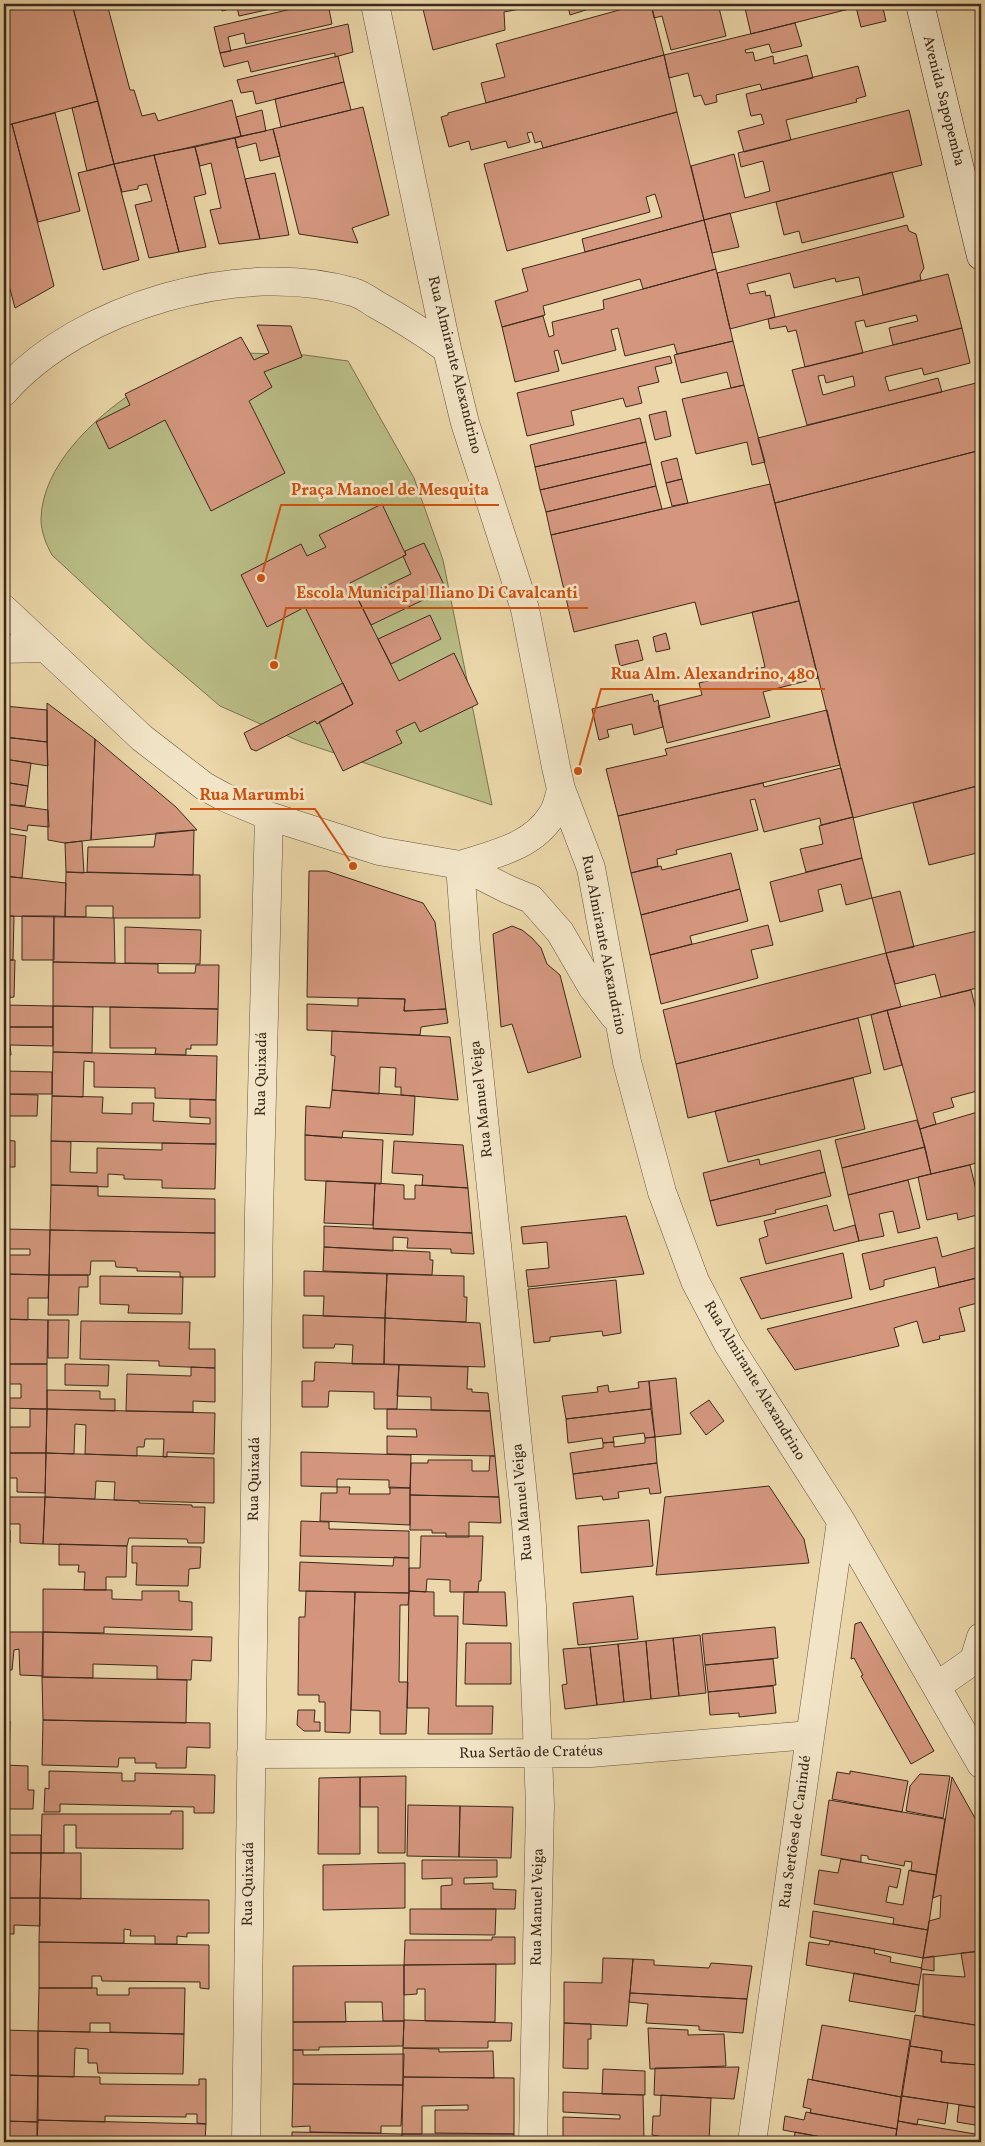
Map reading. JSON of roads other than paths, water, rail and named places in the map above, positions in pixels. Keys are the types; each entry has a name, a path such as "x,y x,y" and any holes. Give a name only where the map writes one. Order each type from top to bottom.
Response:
{"street":[{"name":"Rua Almirante Alexandrino","path":"375,4 447,349 465,424 525,610 561,789 591,868 618,1022 662,1192 695,1281 728,1344 841,1522 981,1764"},
{"name":"Avenida Sapopemba","path":"920,4 981,256"},
{"path":"4,392 20,373 67,339 112,316 169,296 235,284 300,282 355,292 409,322 447,349"},
{"path":"4,609 142,738 204,786 224,797 269,816 379,851 460,865 507,889 531,898 560,932 592,987 618,1022"},
{"path":"4,649 44,648"},
{"path":"460,865 508,850 535,833 553,814 561,789"},
{"name":"Rua Quixadá","path":"246,2142 258,1232 269,816"},
{"name":"Rua Manuel Veiga","path":"460,865 466,947 526,1524 532,1606 540,1805 533,2142"},
{"name":"Rua Sertões de Canindé","path":"752,2142 841,1522"},
{"path":"936,1686 974,1660 981,1636"},
{"name":"Rua Sertão de Cratéus","path":"251,1754 591,1753 810,1735"}],"place":[{"name":"Praça Manoel de Mesquita","path":"261,578"},
{"name":"Escola Municipal Iliano Di Cavalcanti","path":"274,665"},
{"name":"Rua Alm. Alexandrino, 480","path":"578,771"},
{"name":"Rua Marumbi","path":"353,866"}]}
